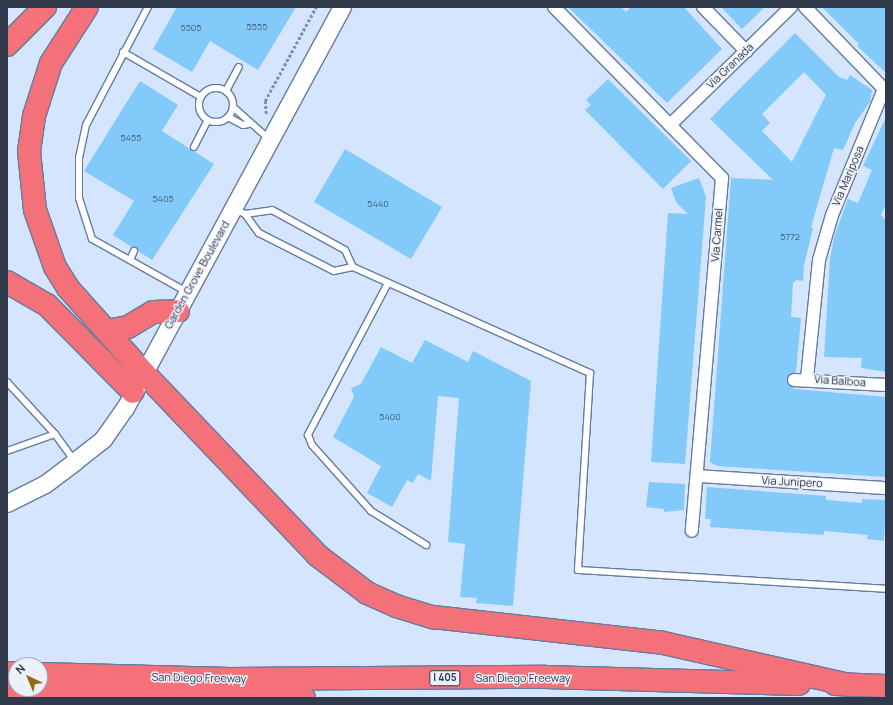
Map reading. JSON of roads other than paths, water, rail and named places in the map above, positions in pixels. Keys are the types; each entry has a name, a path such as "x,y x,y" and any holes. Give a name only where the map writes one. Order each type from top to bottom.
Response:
{"highway":[{"path":"7,44 45,7"},
{"path":"87,7 65,38 41,86 34,116 30,165 35,210 55,267 68,288 143,372 317,555 343,578 396,606 433,617 663,643 850,685"},
{"path":"7,282 47,305 133,392"},
{"path":"107,331 128,327 153,312 178,311"},
{"name":"San Diego Freeway","path":"48,674 230,679 545,677 886,686"},
{"path":"7,693 304,698"}],"main road":[{"name":"Garden Grove Boulevard","path":"7,503 45,484 103,439 133,392 188,292 239,211 269,138 342,7"}],"street":[{"name":"Via Carmel","path":"554,7 722,178 698,476 692,531"},
{"path":"703,7 746,51"},
{"name":"Via Granada","path":"670,125 791,7"},
{"name":"Via Mariposa","path":"805,7 884,89 832,215 819,260 807,379"},
{"name":"Via Balboa","path":"794,380 807,379 886,384"},
{"name":"Via Junipero","path":"698,476 886,488"}],"lane":[{"path":"148,7 123,52 86,125 79,157 79,198 92,239 188,292"},
{"path":"123,52 201,97"},
{"path":"226,91 239,67"},
{"path":"226,91 209,89 201,97 199,108 208,120 219,122 228,117 233,107"},
{"path":"226,91 233,107 249,118 249,124"},
{"path":"228,117 243,125 249,124 269,138"},
{"path":"194,147 208,120"},
{"path":"239,211 272,210 345,250 353,267"},
{"path":"239,211 259,233 334,271 353,267 590,373 578,570 886,589"},
{"path":"130,260 134,251"},
{"path":"388,283 308,435 312,445 371,510 426,545"},
{"path":"7,382 55,434 75,461"},
{"path":"7,451 55,434"}]}
